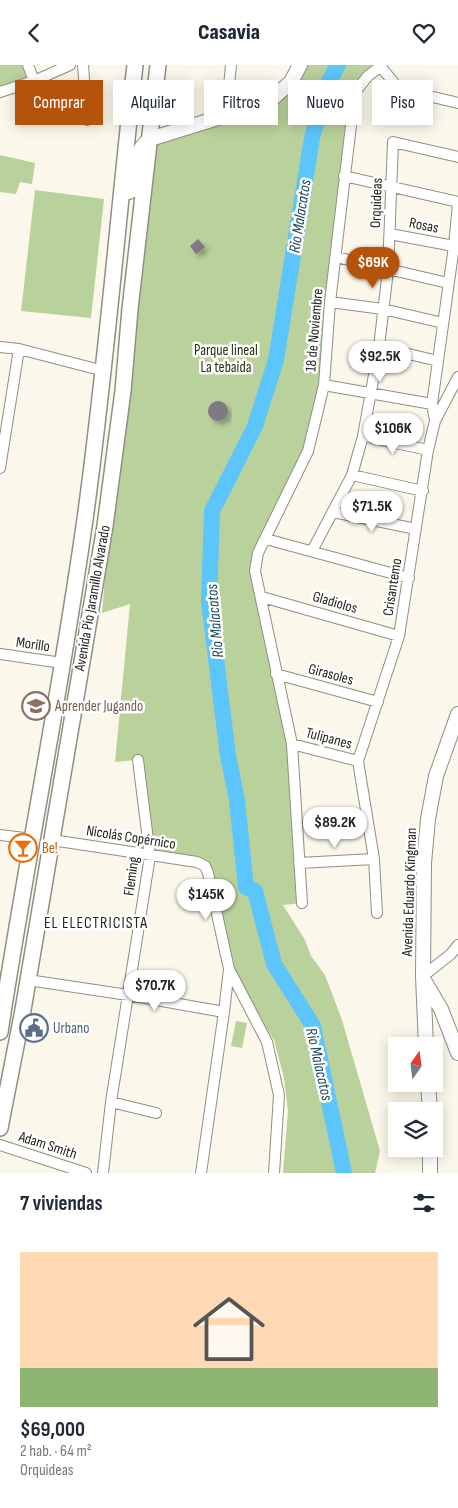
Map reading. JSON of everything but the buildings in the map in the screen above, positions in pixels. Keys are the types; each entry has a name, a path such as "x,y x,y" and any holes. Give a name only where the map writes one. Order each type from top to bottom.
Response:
{"main road":[{"name":"Avenida Pío Jaramillo Alvarado","path":"0,1032 4,985 32,839 85,520 104,371 135,65"},
{"name":"Avenida Pío Jaramillo Alvarado","path":"0,1128 28,980 105,526 123,391 130,309 158,65"},
{"path":"278,95 291,82 300,65"},
{"path":"122,191 129,192 133,190 136,155 145,143 150,139 204,122"},
{"name":"Avenida Eduardo Kingman","path":"426,1037 423,977 424,863 428,819 436,776 458,714"},
{"path":"423,977 441,1009 458,1053"},
{"path":"430,1157 430,1173"}],"street":[{"path":"28,65 34,80"},
{"path":"36,80 70,65"},
{"path":"83,65 84,80"},
{"path":"230,80 231,65"},
{"path":"382,66 399,89 458,103"},
{"name":"18 de Noviembre","path":"302,903 292,744 255,571 258,553 308,451 324,385 330,302 355,92 368,76 382,66"},
{"path":"0,92 15,87"},
{"name":"Orquideas","path":"312,551 352,475 364,436 379,347 388,270 393,142 458,157"},
{"path":"344,176 391,185 458,202"},
{"name":"Crisantemo","path":"377,913 374,859 358,761 399,636 428,450 435,421 432,404 454,246 458,202"},
{"name":"Rosas","path":"390,234 454,246"},
{"path":"336,257 448,283"},
{"path":"330,302 383,309 442,323"},
{"path":"0,347 18,349 104,371"},
{"path":"379,347 438,361"},
{"path":"0,467 18,349"},
{"path":"435,421 458,377"},
{"path":"324,385 432,404"},
{"path":"364,436 428,450"},
{"path":"352,475 423,491"},
{"path":"333,512 416,529"},
{"path":"266,539 409,578"},
{"name":"Gladiolos","path":"262,597 399,636"},
{"name":"Morillo","path":"0,654 62,663"},
{"name":"Girasoles","path":"276,674 378,702"},
{"name":"Tulipanes","path":"292,744 358,761"},
{"name":"Fleming","path":"103,1173 111,1102 150,856 138,760"},
{"path":"0,835 32,839"},
{"name":"Nicolás Copérnico","path":"52,840 197,862 205,866 229,969"},
{"path":"299,863 374,859"},
{"path":"423,977 452,954 458,945"},
{"path":"200,1173 229,969"},
{"path":"229,969 267,1042 279,1095 274,1173"},
{"path":"28,980 224,1012"},
{"path":"111,1102 156,1113"},
{"name":"Adam Smith","path":"0,1145 86,1173"}],"green space":[{"path":"0,65 25,65 33,80 15,80 15,86 0,90"},
{"name":"Parque lineal La tebaida","path":"300,65 382,65 362,85 362,80 288,80 288,125 352,125 324,385 308,451 255,562 292,744 302,903 283,905 305,940 311,956 325,975 342,1020 380,1151 375,1173 283,1173 288,1111 284,1078 274,1040 229,969 205,866 150,856 137,760 115,762 130,604 102,613 116,447 150,139 204,121 204,125 278,125 278,92"},
{"path":"0,155 35,163 32,184 20,182 16,194 0,192"},
{"path":"35,190 104,199 91,318 21,311"},
{"path":"236,1021 247,1023 242,1048 231,1046"}],"waterway":[{"name":"Rio Malacatos","path":"338,65 326,87 312,138 276,360 255,426 212,511 209,602 228,756 237,800 246,887 255,891 274,964 313,1026 344,1173"}],"place":[{"name":"Aprender Jugando","path":"36,706"},
{"name":"Be!","path":"23,848"},
{"name":"Urbano","path":"34,1028"}],"district":[{"name":"EL ELECTRICISTA","path":"96,922"}]}
